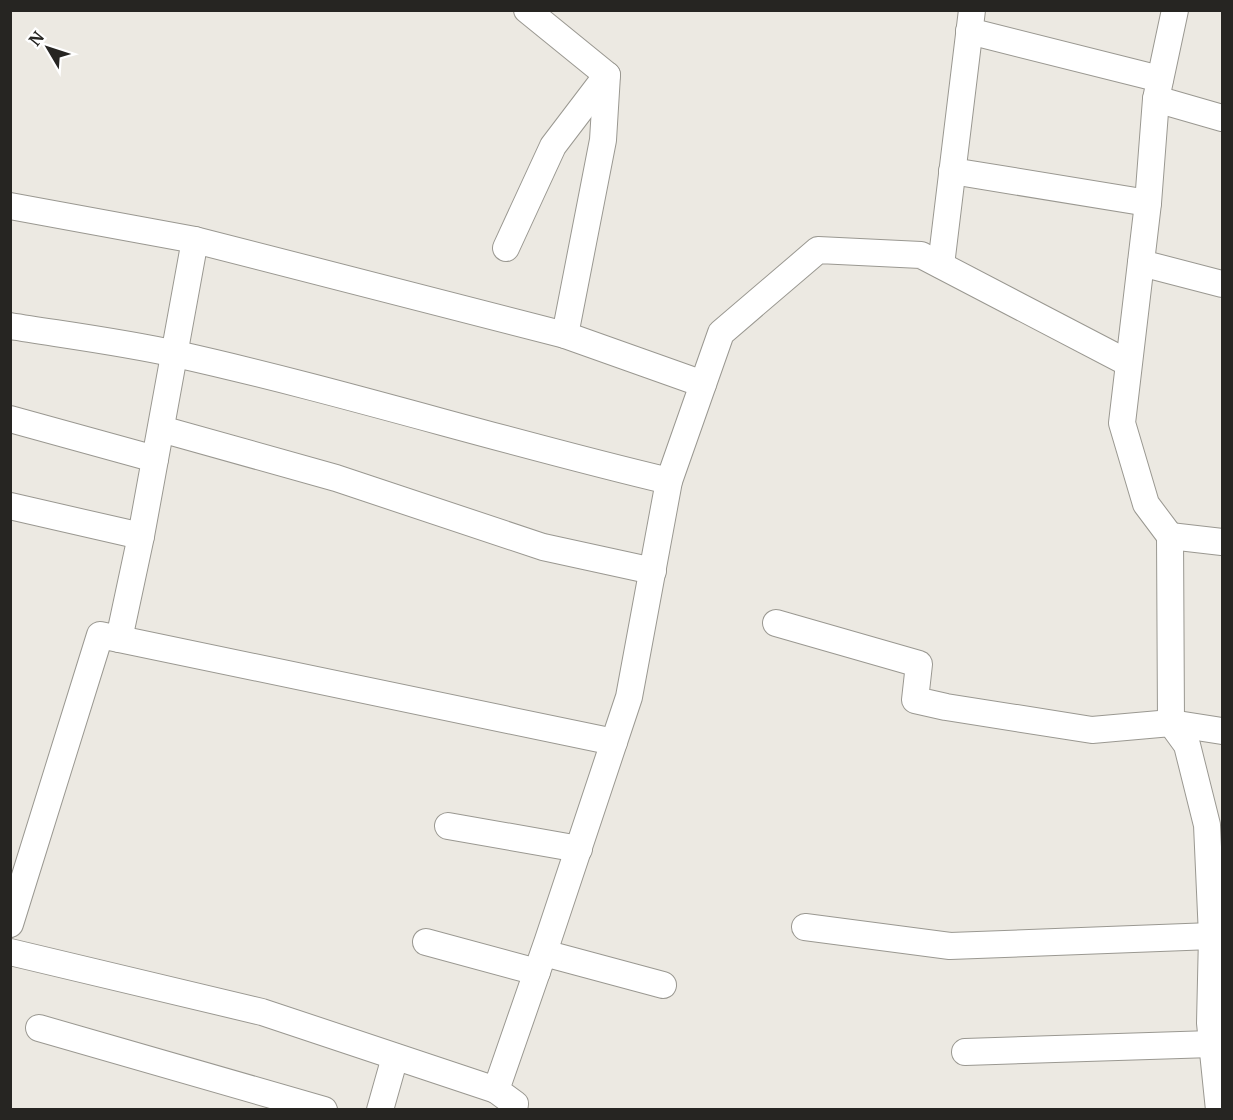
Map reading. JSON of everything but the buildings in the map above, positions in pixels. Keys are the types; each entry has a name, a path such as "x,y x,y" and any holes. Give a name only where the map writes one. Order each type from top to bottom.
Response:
{"street":[{"path":"527,10 607,75"},
{"path":"1175,10 1158,89 1148,203 1122,423 1146,504 1170,536 1171,723 1187,745 1207,825 1217,937 1210,1023 1219,1110"},
{"path":"941,265 970,21 1158,89 1222,118"},
{"path":"506,248 553,146 607,75"},
{"path":"566,335 603,140 607,75"},
{"path":"952,171 1148,203"},
{"path":"10,206 195,240 566,335 703,384"},
{"path":"119,639 141,536 195,240"},
{"path":"496,1090 541,963 629,697 669,481 721,333 818,250 921,255 1128,363"},
{"path":"1141,263 1222,284"},
{"path":"10,326 174,354 320,389 575,459 669,481"},
{"path":"10,419 155,459"},
{"path":"161,429 336,478 543,546 653,571"},
{"path":"10,506 141,536"},
{"path":"1170,536 1222,542"},
{"path":"776,623 919,664 915,700 1092,730 1171,723 1222,731"},
{"path":"10,924 100,635 614,742"},
{"path":"448,826 579,849"},
{"path":"805,927 950,946 1217,937"},
{"path":"426,942 663,986"},
{"path":"10,952 262,1012 496,1090 515,1104 514,1110"},
{"path":"39,1028 324,1110"},
{"path":"965,1052 1212,1044"},
{"path":"380,1110 395,1057"}]}
